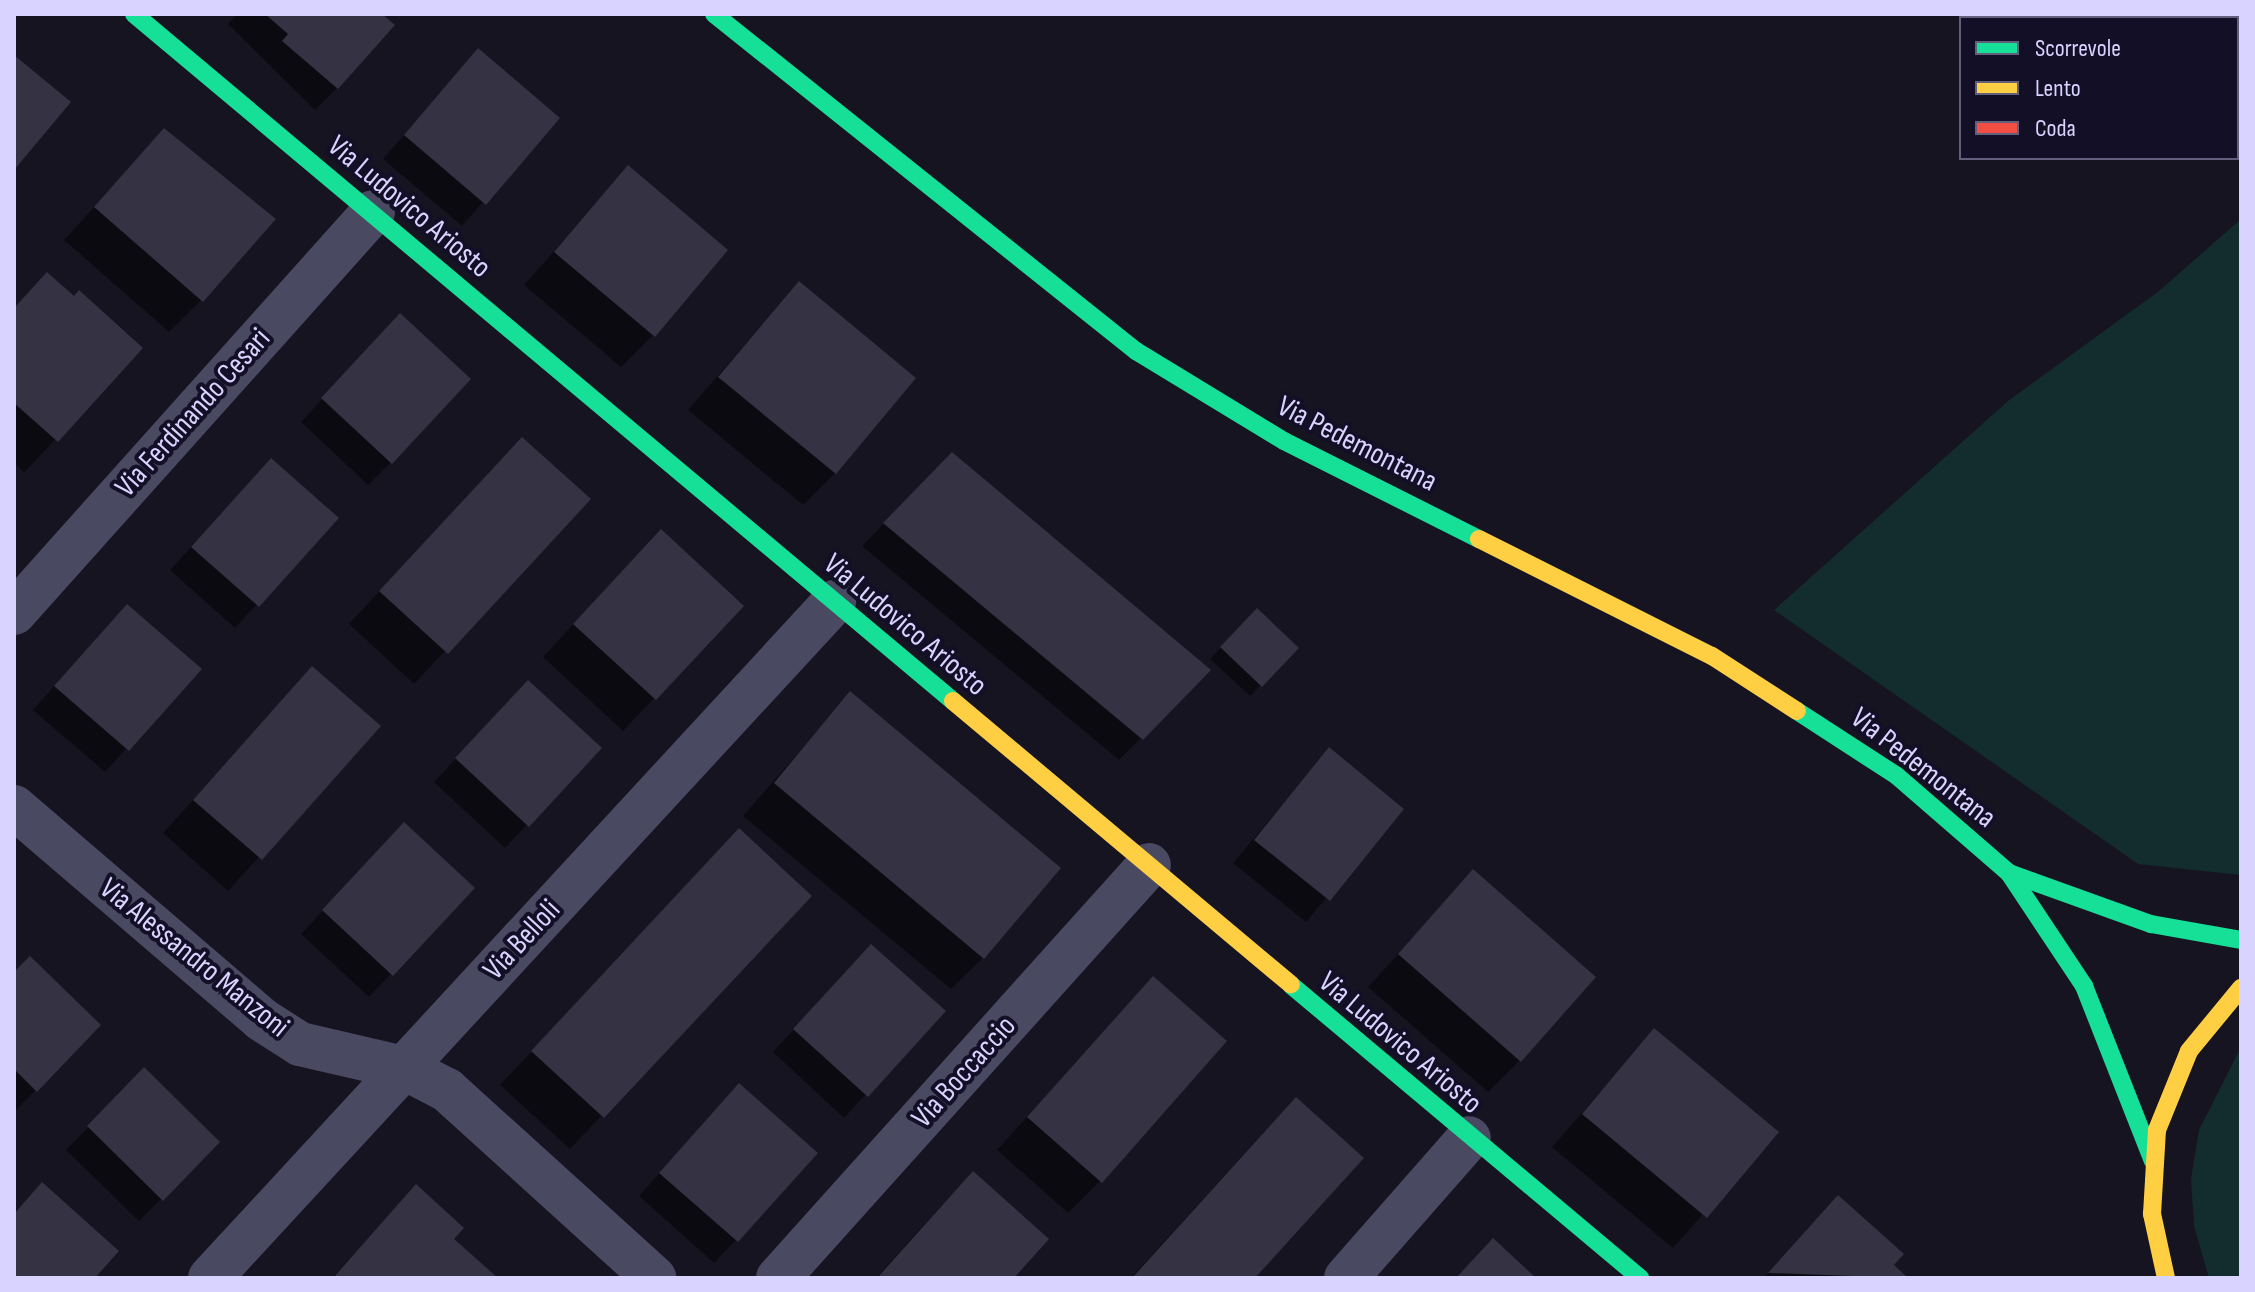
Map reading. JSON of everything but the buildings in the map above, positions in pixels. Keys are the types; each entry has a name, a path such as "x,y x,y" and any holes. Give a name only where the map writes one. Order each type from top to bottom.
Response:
{"main road":[{"name":"Via Ludovico Ariosto","path":"134,14 1149,865 1469,1138 1640,1278"},
{"name":"Via Pedemontana","path":"714,14 1136,351 1284,441 1712,656 1897,776 2009,873 2084,986 2153,1161 2158,1255 2166,1278"},
{"name":"Via Pedemontana","path":"2009,873 2151,924 2241,940"},
{"name":"Via Pedemontana","path":"2153,1161 2189,1051 2241,988"},
{"path":"2158,1255 2159,1278"}],"street":[{"name":"Via Ferdinando Cesari","path":"14,613 373,212"},
{"name":"Via Belloli","path":"210,1278 834,602"},
{"name":"Via Alessandro Manzoni","path":"14,807 261,1019 337,1058 404,1068 472,1109 654,1278"},
{"name":"Via Boccaccio","path":"778,1278 1149,865"},
{"path":"1346,1278 1469,1138"}],"green space":[{"path":"2241,219 2241,875 2138,864 1774,610 2008,401 2159,291"},
{"path":"2241,1047 2241,1278 2209,1278 2194,1226 2191,1179 2199,1130"}],"traffic: fast":[{"path":"134,14 953,701"},
{"path":"714,14 1136,351 1284,441 1479,539"},
{"path":"1797,711 1897,776 2009,873 2084,986 2153,1161"},
{"path":"2009,873 2151,924 2241,940"},
{"path":"1291,985 1640,1278"}],"traffic: slow":[{"path":"1479,539 1712,656 1797,711"},
{"path":"953,701 1291,985"},
{"path":"2166,1278 2152,1214 2157,1130 2189,1051 2241,988"}]}
